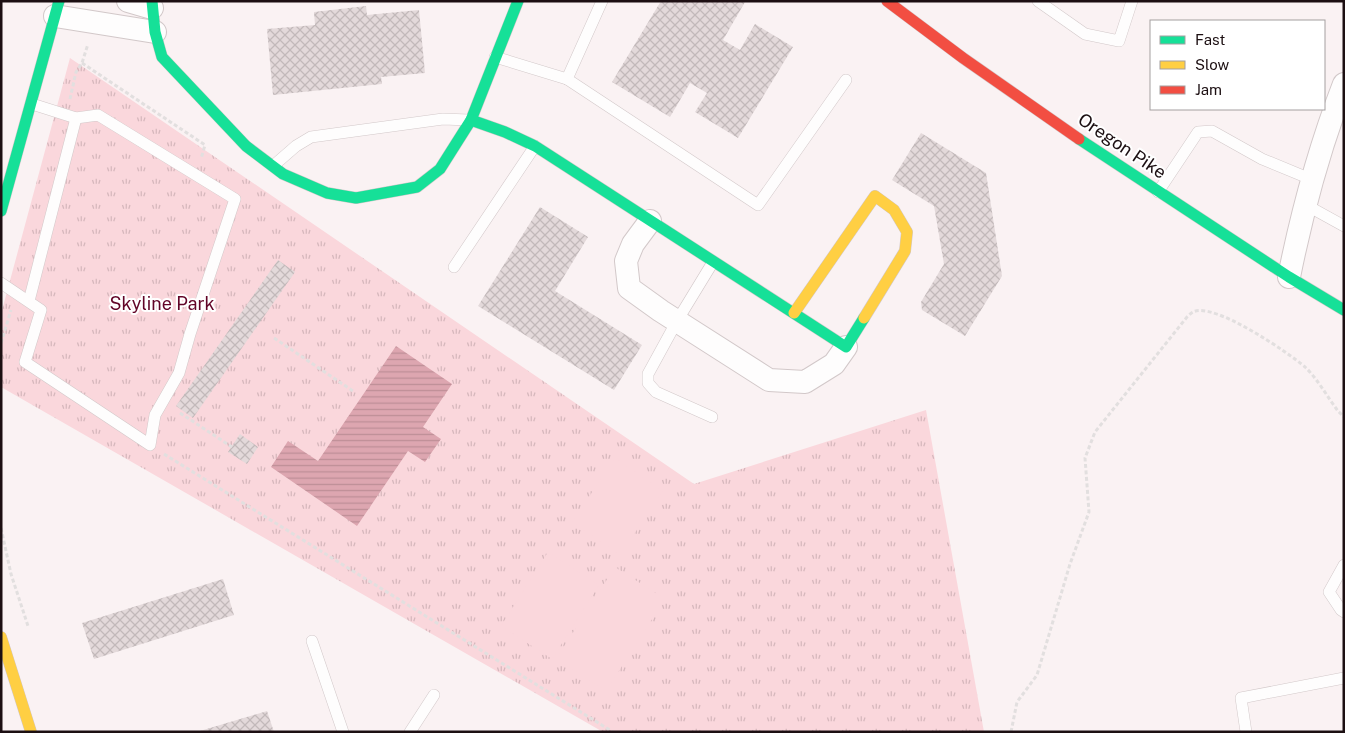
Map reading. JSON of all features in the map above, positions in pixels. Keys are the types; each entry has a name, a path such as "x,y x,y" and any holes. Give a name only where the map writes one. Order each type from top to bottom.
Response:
{"street":[{"path":"128,1 152,5 155,32 162,57 216,117 246,146 283,174 327,193 356,198 417,187 440,169 471,120 518,1"},
{"name":"Oregon Pike","path":"887,1 963,58 1158,192 1344,310"},
{"path":"1,212 57,8 94,21 155,32"},
{"path":"1289,276 1313,180 1338,120 1344,84"},
{"path":"471,120 505,132 535,146 846,347"},
{"path":"650,220 633,244 626,261 629,288 677,322 769,380 805,382 834,364 905,251 907,232 894,210 874,196 794,314"},
{"path":"1,637 30,732"}],"lane":[{"path":"567,79 602,1"},
{"path":"1038,1 1084,34 1119,41 1132,1"},
{"path":"495,57 567,79 758,205 846,80"},
{"path":"1,283 41,310 25,362 150,446 155,415 179,373 235,199 98,114 76,118 32,104"},
{"path":"29,301 76,118"},
{"path":"273,166 296,146 311,137 444,119 471,120"},
{"path":"1158,192 1198,132 1212,131 1262,159 1313,180"},
{"path":"454,267 535,146"},
{"path":"1306,205 1344,226"},
{"path":"712,417 656,392 648,383 648,374 713,262"},
{"path":"1344,565 1329,592 1344,612"},
{"path":"312,641 343,732"},
{"path":"1246,732 1241,698 1344,678"},
{"path":"410,732 434,695"}],"path":[{"path":"68,104 76,72 82,63 94,21"},
{"path":"82,63 205,145 195,175"},
{"path":"1,343 11,308"},
{"path":"1011,732 1017,702 1037,675 1070,564 1089,512 1085,458 1095,432 1193,311 1216,312 1248,328 1289,355 1307,369 1344,417"},
{"path":"274,338 353,392"},
{"path":"180,413 232,447"},
{"path":"150,446 613,732"},
{"path":"1,528 11,574 28,626"}],"green space":[{"name":"Skyline Park","path":"70,58 694,484 926,410 984,732 603,732 1,387 1,314"},
{"path":"615,458 663,491 620,555 572,522"},
{"path":"548,552 599,585 552,659 501,626"},
{"path":"615,567 665,599 606,691 556,659"}],"shaded area":[{"path":"396,346 452,384 423,427 441,439 425,462 408,451 357,526 271,467 288,441 318,461"}],"building":[{"path":"661,1 744,1 723,40 740,50 755,24 793,47 738,138 695,112 707,93 690,83 670,117 612,82"},
{"path":"366,6 367,15 419,10 425,73 381,77 382,84 273,95 267,29 315,25 314,12"},
{"path":"921,133 986,173 1002,276 965,336 922,310 921,302 944,264 934,206 892,180"},
{"path":"540,207 588,237 555,291 642,345 614,390 478,306"},
{"path":"278,260 295,272 193,418 176,406"},
{"path":"240,434 258,447 247,464 228,452"},
{"path":"223,579 234,615 94,659 82,623"},
{"path":"267,711 274,732 200,732 200,731"}],"traffic: fast":[{"path":"1,211 59,1"},
{"path":"152,1 155,32 162,57 246,146 283,174 327,193 356,198 417,187 440,169 471,120 518,1"},
{"path":"471,120 505,132 535,146 846,347 864,318"},
{"path":"1079,139 1289,277 1344,310"}],"traffic: slow":[{"path":"794,313 875,196 894,210 907,232 905,251 864,318"},
{"path":"1,637 31,732"}],"traffic: jam":[{"path":"887,1 963,58 1079,139"}]}
